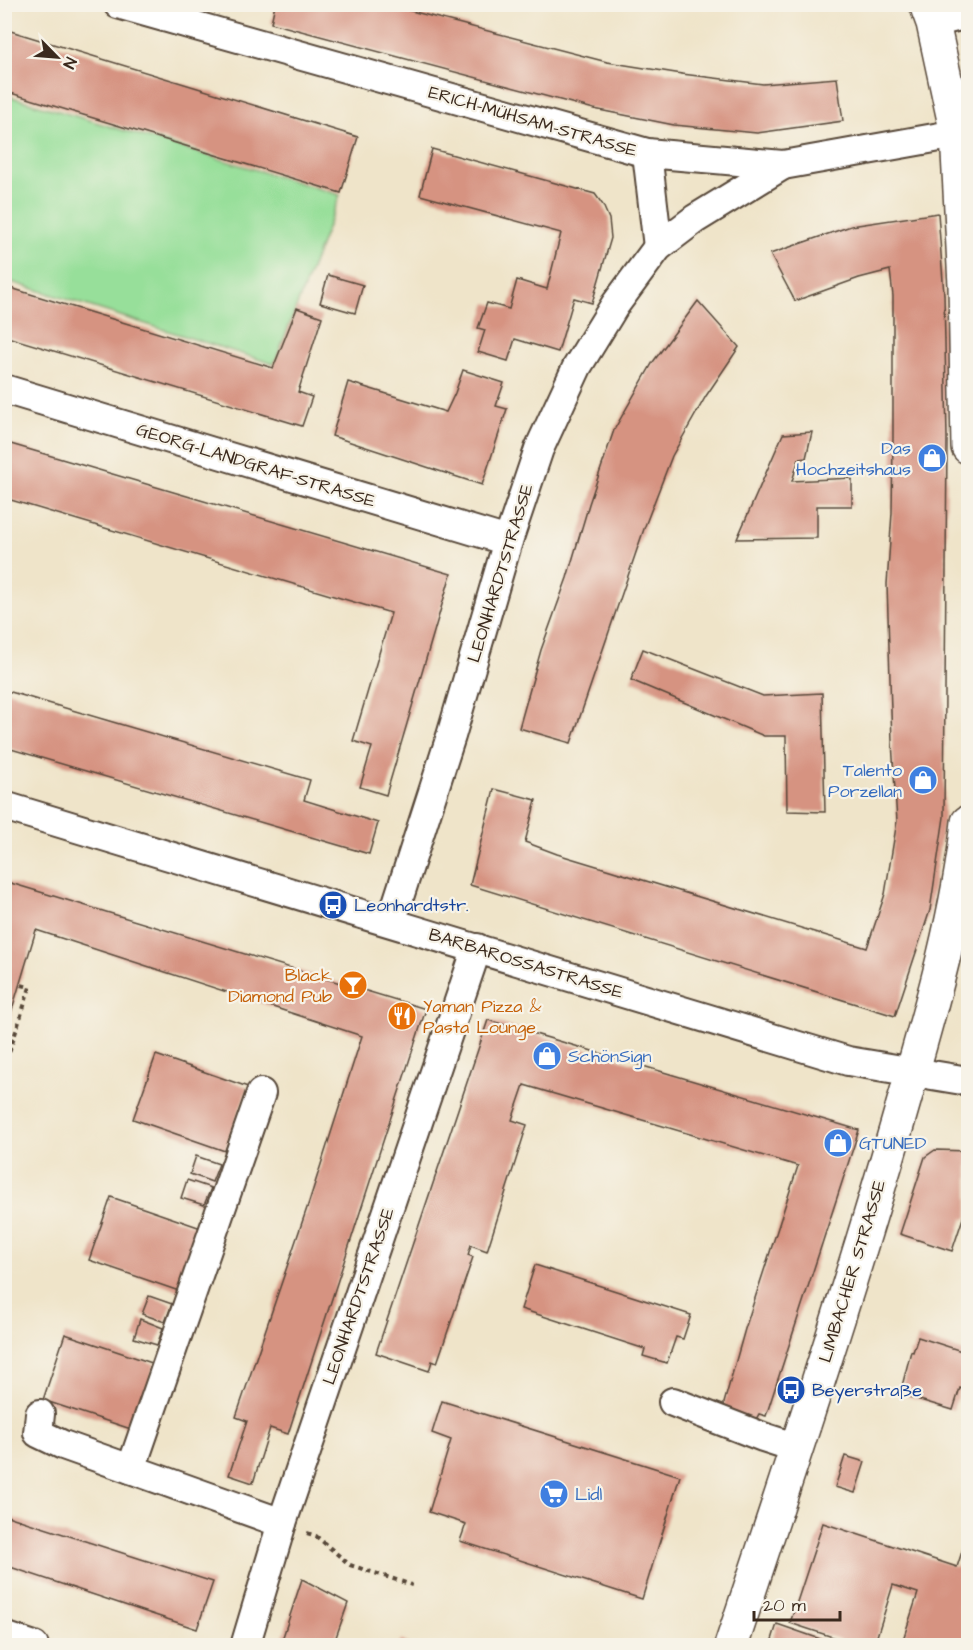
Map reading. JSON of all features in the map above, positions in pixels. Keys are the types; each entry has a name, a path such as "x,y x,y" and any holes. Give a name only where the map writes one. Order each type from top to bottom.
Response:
{"main road":[{"path":"929,14 963,133 969,447"},
{"name":"LIMBACHER STRASSE","path":"731,1646 797,1448 912,1071 940,968 962,873 969,822"}],"street":[{"name":"ERICH-MÜHSAM-STRASSE","path":"118,4 647,153 783,165 963,133"},
{"path":"929,14 969,14"},
{"path":"647,153 658,247"},
{"name":"LEONHARDTSTRASSE","path":"391,921 451,736 508,541 539,449 577,367 615,305 658,247 696,219 783,165"},
{"name":"GEORG-LANDGRAF-STRASSE","path":"4,389 508,541"},
{"name":"BARBAROSSASTRASSE","path":"4,806 391,921 848,1061 912,1071"},
{"name":"LEONHARDTSTRASSE","path":"245,1646 282,1523 477,948"},
{"path":"912,1071 969,1082"},
{"path":"131,1469 261,1093"},
{"path":"673,1402 797,1448"},
{"path":"40,1414 38,1433 282,1523"},
{"path":"4,1636 34,1646"}],"path":[{"path":"4,1069 30,987 21,984"},
{"path":"4,1048 10,1050"},
{"path":"282,1523 316,1536 350,1564 412,1585"}],"green space":[{"path":"5,95 340,195 274,364 5,280"}],"building":[{"path":"275,4 384,4 607,62 682,74 763,84 837,78 843,121 757,133 674,125 594,109 271,23"},
{"path":"4,29 358,137 341,193 4,91"},
{"path":"432,149 595,194 603,205 609,219 611,238 592,303 574,298 558,352 515,339 508,361 478,352 485,330 478,328 487,303 509,309 517,280 547,289 561,233 420,195"},
{"path":"938,213 944,295 947,438 944,817 930,910 895,1016 470,885 494,789 536,800 525,842 557,854 867,948 885,894 897,821 887,584 892,513 893,437 893,296 890,270 859,278 795,301 770,254 851,226"},
{"path":"328,275 363,285 355,313 320,303"},
{"path":"4,286 273,368 297,308 322,317 298,392 312,397 302,426 4,336"},
{"path":"698,301 739,347 706,396 672,456 645,526 571,743 519,728 541,650 567,578 614,430 653,362"},
{"path":"463,370 504,383 496,406 507,409 482,485 332,436 348,382 446,412"},
{"path":"812,432 806,458 799,459 792,481 852,478 852,506 817,506 817,538 737,539 783,434"},
{"path":"4,442 451,574 386,795 360,787 372,747 353,741 391,613 4,498"},
{"path":"643,649 763,696 822,693 825,812 787,811 786,736 764,736 631,680"},
{"path":"4,690 310,780 304,800 378,823 369,854 4,747"},
{"path":"4,881 426,1009 288,1434 270,1428 253,1483 229,1475 247,1421 236,1417 309,1202 362,1036 36,930 4,1036"},
{"path":"488,1020 859,1130 766,1416 759,1414 755,1421 725,1411 724,1403 745,1329 798,1166 524,1085 512,1120 527,1125 487,1251 471,1245 468,1255 473,1257 437,1363 432,1361 429,1371 376,1353"},
{"path":"156,1055 248,1087 225,1151 133,1119"},
{"path":"935,1150 968,1151 968,1217 964,1220 963,1218 952,1251 900,1234 925,1157"},
{"path":"196,1156 219,1164 212,1182 190,1174"},
{"path":"187,1180 211,1188 204,1205 181,1198"},
{"path":"111,1197 201,1228 179,1291 89,1260"},
{"path":"535,1265 691,1315 683,1339 676,1337 667,1363 643,1356 645,1349 521,1309"},
{"path":"149,1296 172,1304 165,1322 142,1314"},
{"path":"140,1319 163,1328 157,1345 134,1338"},
{"path":"65,1334 155,1364 134,1430 43,1400"},
{"path":"918,1337 968,1353 965,1374 968,1376 968,1391 960,1388 953,1410 900,1394 911,1351 913,1352"},
{"name":"Lidl","path":"442,1401 680,1476 642,1599 460,1541 466,1524 429,1512 451,1440 432,1433"},
{"path":"845,1456 865,1462 855,1493 835,1487"},
{"path":"4,1515 213,1582 197,1629 4,1565"},
{"path":"823,1523 957,1567 968,1533 968,1646 901,1646 918,1593 893,1585 874,1646 860,1646 790,1623"},
{"path":"302,1579 348,1603 335,1640 347,1646 280,1646"},
{"path":"777,1624 826,1641 824,1646 770,1646"},
{"path":"401,1640 412,1646 398,1646"}],"place":[{"name":"Das Hochzeitshaus","path":"932,458"},
{"name":"Talento Porzellan","path":"923,780"},
{"name":"Leonhardtstr.","path":"333,905"},
{"name":"Black Diamond Pub","path":"353,985"},
{"name":"Yaman Pizza & Pasta Lounge","path":"402,1016"},
{"name":"SchönSign","path":"547,1056"},
{"name":"GTUNED","path":"838,1143"},
{"name":"Beyerstraße","path":"791,1390"},
{"name":"Lidl","path":"554,1494"}]}
